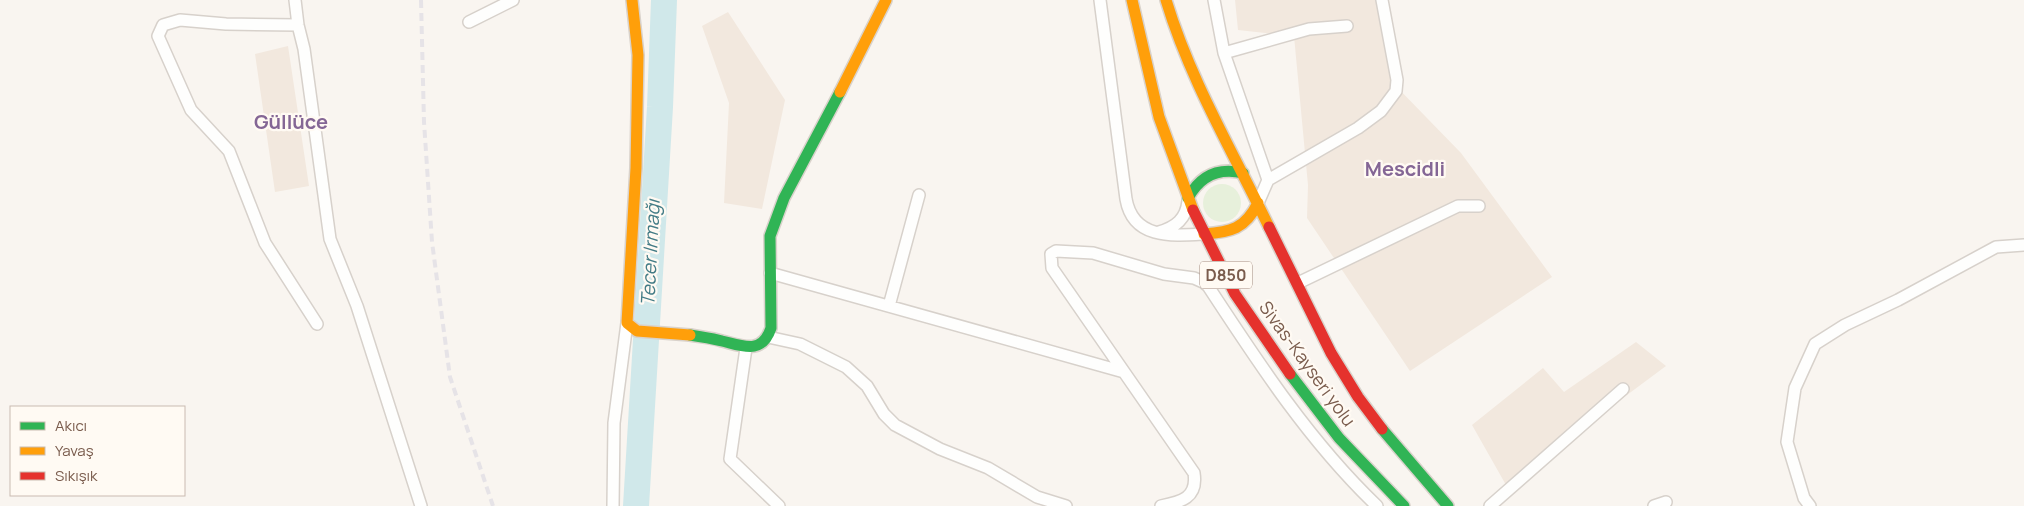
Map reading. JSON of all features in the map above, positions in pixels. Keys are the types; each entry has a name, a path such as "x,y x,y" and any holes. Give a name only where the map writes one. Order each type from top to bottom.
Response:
{"main road":[{"path":"632,0 638,55 636,168 627,323 636,331 675,333 720,340 746,348 760,344 768,337 771,328 770,236 784,198 859,57 886,0"},
{"name":"Sivas-Kayseri yolu","path":"1132,0 1159,117 1188,198 1235,294 1291,376 1339,438 1404,506"},
{"name":"Sivas-Kayseri yolu","path":"1166,0 1174,27 1204,99 1298,283 1330,353 1358,397 1389,438 1448,506"},
{"path":"1188,198 1196,183 1206,176 1221,171 1243,173"},
{"path":"1204,234 1226,232 1240,227 1250,218 1258,203"}],"street":[{"path":"295,0 298,25 304,49 330,239 357,306 421,506"},
{"path":"469,22 513,0"},
{"path":"1100,0 1128,209 1135,222 1147,229 1178,235 1204,234"},
{"path":"1214,0 1224,53 1268,180"},
{"path":"1258,203 1268,180 1358,128 1381,111 1396,91 1397,80 1382,0"},
{"path":"298,25 226,24 180,20 162,25 158,36 191,110 228,151 265,243 318,324"},
{"path":"1224,53 1309,29 1347,26"},
{"path":"1243,173 1268,180"},
{"path":"889,306 919,195"},
{"path":"1157,232 1180,222 1186,213 1188,198"},
{"path":"1298,283 1458,206 1479,206"},
{"path":"1810,506 1804,498 1787,442 1795,388 1815,344 1845,324 1898,300 1996,248 2024,245"},
{"path":"1161,506 1182,501 1190,494 1195,480 1194,473 1052,268 1051,254 1056,251 1093,253 1164,274 1194,278 1203,282 1208,286 1299,420 1332,459 1378,506"},
{"path":"770,273 1124,372"},
{"path":"613,506 614,423 627,323"},
{"path":"768,337 800,344 846,367 860,377 868,386 884,414 895,425 940,449 988,468 1037,498 1066,506"},
{"path":"746,348 730,459 779,506"},
{"path":"1490,506 1623,388"},
{"path":"1654,506 1666,502"}],"shaded area":[{"path":"1235,0 1377,0 1391,81 1461,153 1552,277 1410,371 1307,218 1308,185 1294,36 1238,30"},
{"path":"728,12 785,100 762,209 724,203 729,103 702,26"},
{"path":"288,46 309,186 275,192 255,54"},
{"path":"1636,342 1666,366 1506,485 1472,425 1543,368 1564,392"}],"green space":[{"path":"1222,184 1236,189 1241,203 1236,217 1222,222 1208,217 1203,203 1208,189"}],"waterway":[{"name":"Tecer Irmağı","path":"636,506 660,107 664,0"}],"railway":[{"path":"421,0 424,122 432,242 450,377 493,506"}],"traffic: fast":[{"path":"690,335 744,346 757,345 767,337 771,328 770,236 784,198 840,92"},
{"path":"1188,198 1198,184 1211,175 1226,171 1243,173"},
{"path":"1290,374 1339,438 1404,506"},
{"path":"1382,429 1448,506"}],"traffic: slow":[{"path":"632,0 638,55 636,168 627,323 637,331 690,335"},
{"path":"840,92 886,0"},
{"path":"1132,0 1159,117 1193,210"},
{"path":"1166,0 1187,59 1269,227"},
{"path":"1204,234 1236,228 1248,219 1258,203"}],"traffic: jam":[{"path":"1193,210 1235,294 1290,374"},
{"path":"1269,227 1331,353 1358,397 1382,429"}],"district":[{"name":"Güllüce","path":"291,122"},
{"name":"Mescidli","path":"1405,169"}]}
